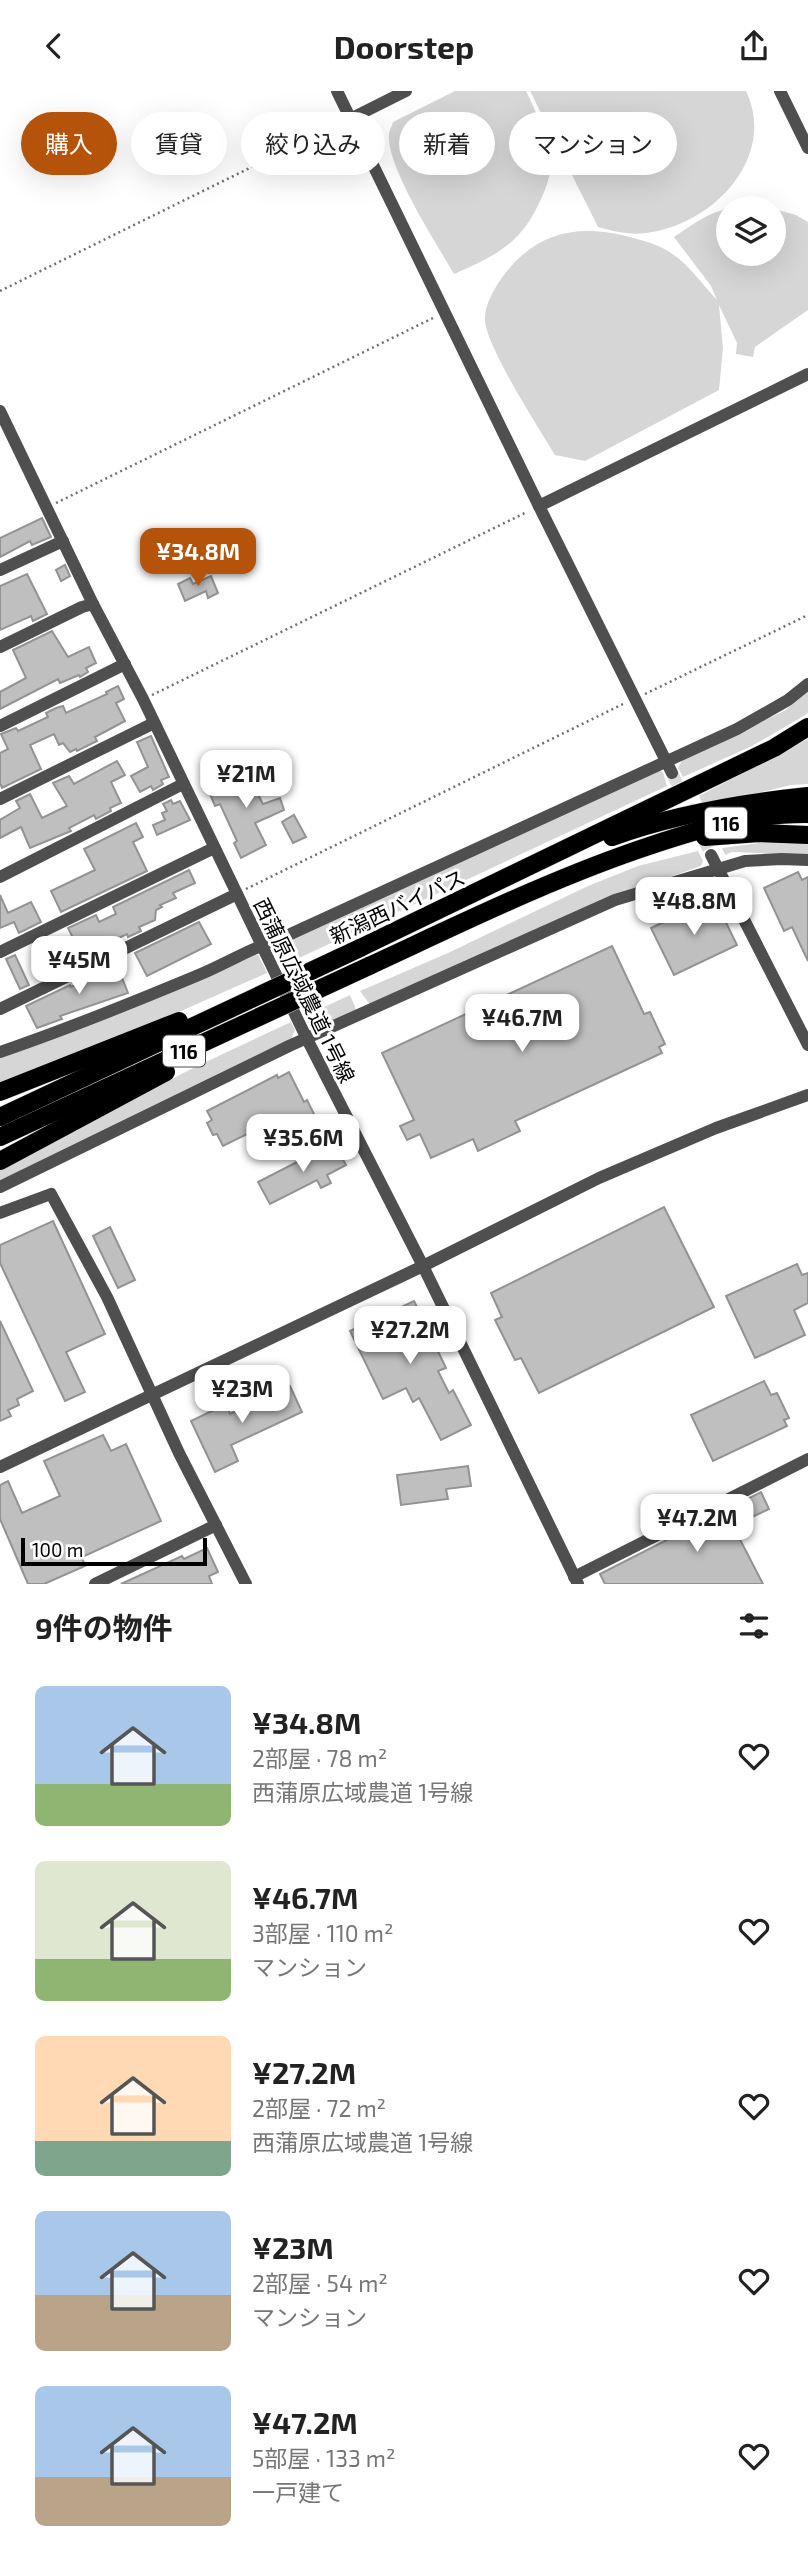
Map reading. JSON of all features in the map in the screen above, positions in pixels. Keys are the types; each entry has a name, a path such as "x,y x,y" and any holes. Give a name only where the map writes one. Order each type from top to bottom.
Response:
{"highway":[{"name":"新潟西バイパス","path":"0,1117 476,894 774,748 808,727"},
{"path":"476,894 573,851 633,830 702,811 808,797"},
{"name":"新潟西バイパス","path":"0,1137 528,893 605,861 728,822 765,816 808,814"},
{"path":"646,847 730,834 808,835"},
{"path":"0,1092 360,948"},
{"path":"0,1161 298,999"}],"street":[{"path":"337,91 347,112"},
{"path":"362,112 406,91"},
{"path":"780,91 808,148"},
{"path":"378,175 673,773"},
{"path":"539,506 808,374"},
{"name":"西蒲原広域農道 1号線","path":"0,411 307,1039 423,1266 576,1580"},
{"path":"0,570 63,541"},
{"path":"0,647 93,604"},
{"path":"0,726 125,664"},
{"path":"0,1052 91,1020 230,962 262,944 284,937 737,729 788,700 808,684"},
{"path":"0,799 154,723"},
{"path":"0,877 183,783"},
{"path":"0,952 214,848"},
{"path":"0,1187 307,1039 615,900 714,862 808,860"},
{"path":"714,862 808,1045"},
{"path":"0,1009 237,894"},
{"path":"0,1467 423,1266 598,1178 716,1128 808,1095"},
{"path":"0,1213 51,1194 107,1297 179,1453 246,1584"},
{"path":"576,1580 808,1459"},
{"path":"95,1584 216,1525"}],"path":[{"path":"0,291 241,172"},
{"path":"46,507 444,312"},
{"path":"143,699 539,506"},
{"path":"237,894 808,615"}],"shaded area":[{"path":"455,91 526,91 535,112 509,112 509,175 549,175 541,199 525,227 506,246 483,261 454,274 399,175 495,175 495,112 413,112"},
{"path":"530,91 746,91 753,115 753,139 746,162 734,182 722,196 716,196 716,202 698,215 675,226 652,232 631,233 598,227 572,175 677,175 677,112 540,112"},
{"path":"399,119 399,174 390,147 389,133 393,122"},
{"path":"716,212 716,266 786,266 786,212 808,222 808,310 755,347 753,357 736,354 737,343 719,305 723,348 719,390 585,461 555,455 502,365 487,330 487,308 501,279 526,252 554,236 570,232 604,232 646,241 668,251 688,267 717,300 711,286 674,237"},
{"path":"808,692 808,713 752,746 683,777 678,768 683,759 784,711"},
{"path":"808,739 808,784 791,785 704,806 699,796"},
{"path":"658,770 663,772 667,786 284,965 279,955 285,943"},
{"path":"774,841 808,844 808,855 732,852 725,855 722,848"},
{"path":"698,851 703,861 701,866 617,895 371,1006 360,991 448,953 588,886 638,866"},
{"path":"250,955 258,955 267,973 129,1034 0,1086 0,1058 226,969"},
{"path":"350,995 356,1009 348,1017 337,1022 313,1026 307,1015"},
{"path":"291,1022 295,1030 291,1040 0,1181 0,1169 195,1067"}],"building":[{"path":"42,518 51,537 32,545 30,541 0,557 0,538"},
{"path":"65,565 70,576 61,581 56,570"},
{"path":"27,574 47,614 33,621 31,616 0,630 0,586"},
{"path":"211,576 218,593 208,598 206,591 185,601 178,584 190,578 193,584"},
{"path":"52,631 68,657 89,647 96,663 86,668 88,672 80,677 79,675 60,683 58,679 0,709 0,692 26,678 13,650"},
{"path":"118,686 124,699 116,703 125,721 95,737 97,741 77,751 76,749 70,752 63,743 59,745 54,734 30,745 41,769 2,788 0,753 8,749 1,734 16,728 18,731 48,717 46,713 56,708 63,706 66,713"},
{"path":"151,736 169,777 161,780 163,784 153,790 151,786 140,792 131,776 148,767 137,742"},
{"path":"117,761 125,775 111,782 121,803 110,808 111,811 96,819 94,815 69,828 71,831 30,848 21,827 0,838 0,820 20,808 16,801 30,794 42,818 67,806 53,783 69,776 74,784"},
{"path":"263,767 269,780 254,787 263,804 280,798 284,810 255,823 266,845 241,858 234,843 237,841 220,804 215,806 210,794"},
{"path":"171,800 173,804 180,801 190,820 157,835 153,825 165,820 162,813 167,811 163,804"},
{"path":"294,815 306,837 293,843 282,822"},
{"path":"136,823 143,837 133,842 147,871 61,912 51,891 95,870 84,849"},
{"path":"189,870 195,883 173,893 176,898 160,905 162,907 156,910 155,920 139,927 141,931 103,945 105,948 71,962 72,964 52,974 38,943 47,939 54,953 76,944 68,928 96,915 99,922 116,914 113,907"},
{"path":"798,872 802,880 808,877 808,961 792,927 784,931 764,888"},
{"path":"0,895 8,913 31,902 41,922 19,933 14,922 0,928"},
{"path":"714,898 737,945 674,975 651,928"},
{"path":"199,922 211,944 147,976 135,953"},
{"path":"612,946 644,1014 650,1012 665,1044 659,1047 662,1053 515,1121 520,1131 478,1151 473,1139 431,1158 420,1134 407,1140 400,1126 414,1120 382,1053"},
{"path":"15,955 29,985 20,989 6,959"},
{"path":"116,963 128,993 60,1016 62,1019 37,1028 26,1006 88,979 87,977"},
{"path":"289,1072 304,1102 307,1100 317,1120 259,1149 251,1132 223,1146 207,1123 212,1120 207,1111 277,1075 278,1078"},
{"path":"334,1143 346,1165 327,1175 331,1183 321,1188 317,1180 270,1204 258,1182"},
{"path":"664,1207 714,1307 539,1393 521,1358 515,1360 495,1320 502,1317 491,1293"},
{"path":"53,1221 105,1334 66,1352 85,1392 65,1401 0,1263 0,1245"},
{"path":"110,1227 135,1280 118,1288 93,1236"},
{"path":"797,1264 802,1275 808,1273 808,1303 794,1310 805,1335 755,1358 726,1296"},
{"path":"414,1301 446,1368 438,1371 449,1393 453,1390 471,1425 441,1440 419,1398 413,1402 406,1388 383,1399 350,1331"},
{"path":"0,1321 33,1391 17,1399 19,1405 8,1410 11,1416 0,1421"},
{"path":"764,1381 771,1395 777,1393 789,1418 784,1420 787,1426 713,1461 691,1415"},
{"path":"290,1386 302,1412 231,1445 238,1461 215,1472 191,1421 226,1404 230,1414"},
{"path":"103,1435 111,1451 126,1444 161,1521 82,1557 85,1566 44,1584 28,1584 0,1519 0,1485 8,1481 22,1513 60,1496 44,1461"},
{"path":"468,1466 471,1486 446,1489 448,1499 401,1505 397,1475"},
{"path":"761,1492 769,1509 733,1526 763,1584 605,1584 600,1574"},
{"path":"207,1548 218,1572 209,1576 212,1584 121,1584 182,1556 184,1559"}],"tunnel":[{"path":"672,773 711,855"}]}
